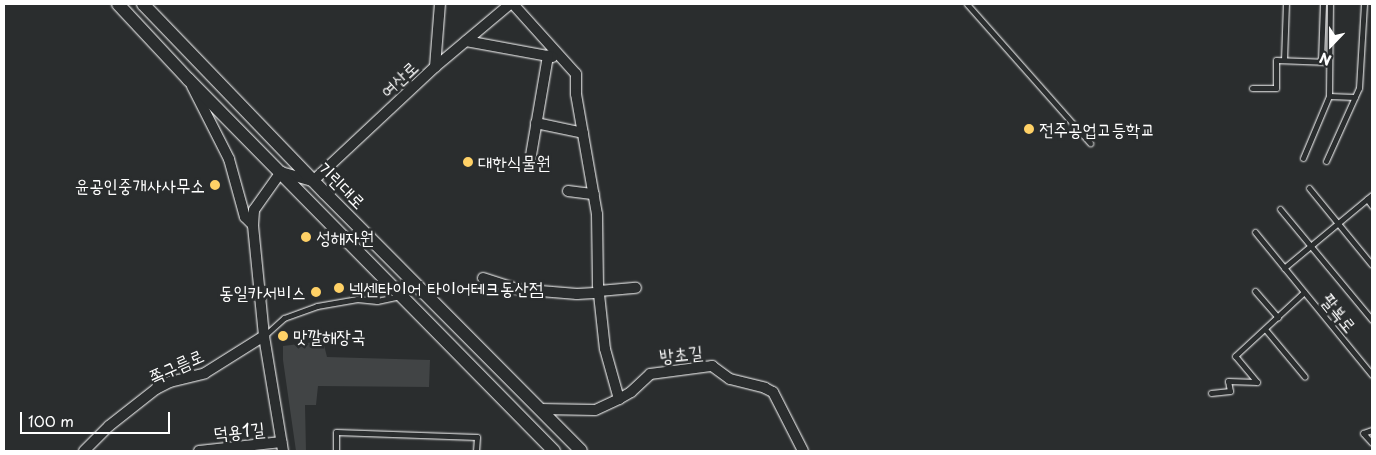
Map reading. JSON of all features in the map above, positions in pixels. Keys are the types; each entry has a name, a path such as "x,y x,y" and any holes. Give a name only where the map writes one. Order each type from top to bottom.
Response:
{"street":[{"name":"기린대로","path":"118,4 188,79 554,451"},
{"name":"기린대로","path":"143,4 313,181 581,451"},
{"path":"435,67 440,4"},
{"path":"512,4 576,74 576,94 597,214 599,292 605,349 619,399"},
{"name":"여산로","path":"313,181 435,67 512,4"},
{"path":"466,41 563,60"},
{"path":"529,167 548,56"},
{"path":"188,79 228,159 245,216 253,225"},
{"path":"536,124 583,133"},
{"path":"282,447 264,336 253,225 254,210 281,172 313,181"},
{"path":"568,191 594,194"},
{"path":"483,278 516,289 576,294 636,288"},
{"name":"쪽구름로","path":"84,451 109,426 156,389 170,382 205,373 264,336"},
{"name":"방초길","path":"540,409 595,410 631,392 650,374 712,366 730,379 765,388 773,392 803,451"},
{"name":"덕용1길","path":"199,451 282,447"}],"lane":[{"path":"967,4 1090,143"},
{"path":"1284,60 1286,4"},
{"path":"1321,62 1323,4"},
{"path":"1303,158 1329,96 1330,4"},
{"path":"1326,161 1359,88 1364,4"},
{"path":"1252,88 1276,88 1276,60 1329,62"},
{"path":"1329,96 1355,98"},
{"path":"1309,188 1372,265"},
{"path":"1284,268 1372,194"},
{"path":"1367,199 1372,206"},
{"path":"1280,209 1372,320"},
{"name":"팔복로","path":"1254,232 1372,375"},
{"path":"1255,291 1278,317"},
{"path":"1211,393 1230,391 1228,381 1257,382 1236,356 1304,292"},
{"name":"쪽구름로","path":"264,336 284,318 317,306 357,299 377,301 401,296"},
{"path":"1265,329 1304,376"},
{"path":"1372,430 1363,433 1372,443"},
{"path":"336,451 336,432 477,437 476,451"}],"shaded area":[{"path":"323,341 327,357 430,360 429,387 318,386 316,405 305,405 306,451 296,451 283,360 283,346"}],"place":[{"name":"전주공업고등학교","path":"1029,129"},
{"name":"대한식물원","path":"468,162"},
{"name":"윤공인중개사사무소","path":"215,185"},
{"name":"성해자원","path":"306,237"},
{"name":"넥센타이어 타이어테크동산점","path":"339,288"},
{"name":"동일카서비스","path":"316,292"},
{"name":"맛깔해장국","path":"283,336"}]}
